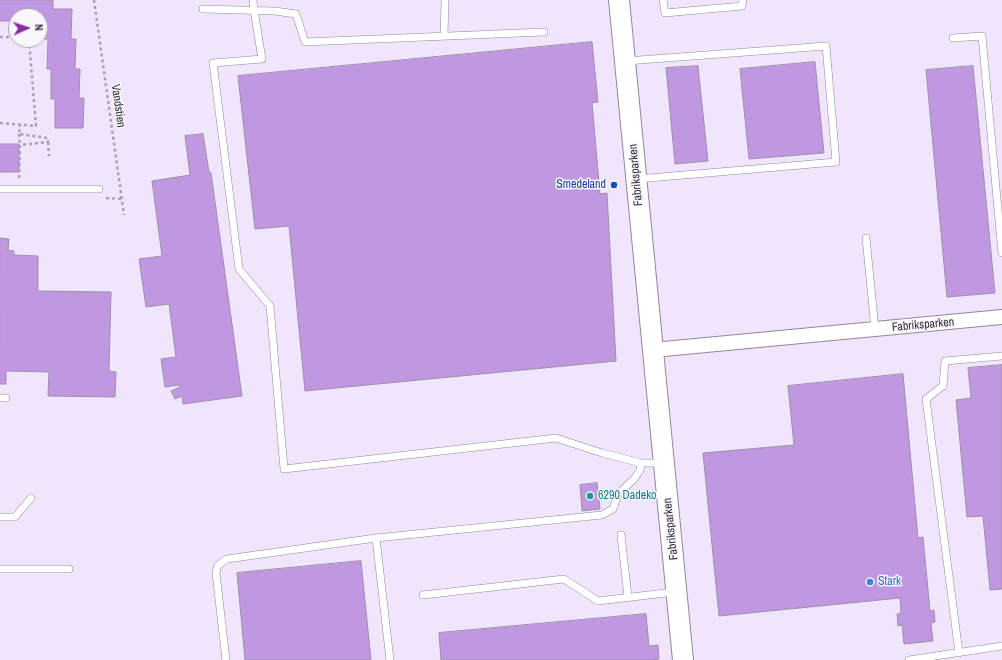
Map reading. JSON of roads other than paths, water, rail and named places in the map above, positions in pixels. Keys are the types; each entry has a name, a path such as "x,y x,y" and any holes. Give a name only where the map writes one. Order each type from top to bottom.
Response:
{"street":[{"name":"Fabriksparken","path":"619,0 683,660"},
{"name":"Fabriksparken","path":"653,350 1002,318"}],"lane":[{"path":"253,0 262,58 214,63 239,270 270,306 284,469 556,438 602,453 642,463 664,463"},
{"path":"444,36 445,0"},
{"path":"663,0 665,13 742,6 743,0"},
{"path":"203,9 275,11 296,14 305,42 544,32"},
{"path":"953,38 982,36 1002,253"},
{"path":"626,61 826,46 836,162 636,179"},
{"path":"0,189 99,190"},
{"path":"866,238 875,329"},
{"path":"959,652 926,399 943,386 945,361 1002,356"},
{"path":"226,660 216,572 218,565 227,559 376,538 602,515 613,509 618,494 635,478 642,463"},
{"path":"0,517 15,517 31,498"},
{"path":"621,535 628,597"},
{"path":"376,538 390,660"},
{"path":"0,569 69,569"},
{"path":"423,595 564,579 598,601 677,592"},
{"path":"909,660 1002,646"}],"place":[{"name":"Smedeland","path":"614,185"},
{"name":"6290 Dadeko","path":"590,496"},
{"name":"Stark","path":"870,582"}]}
